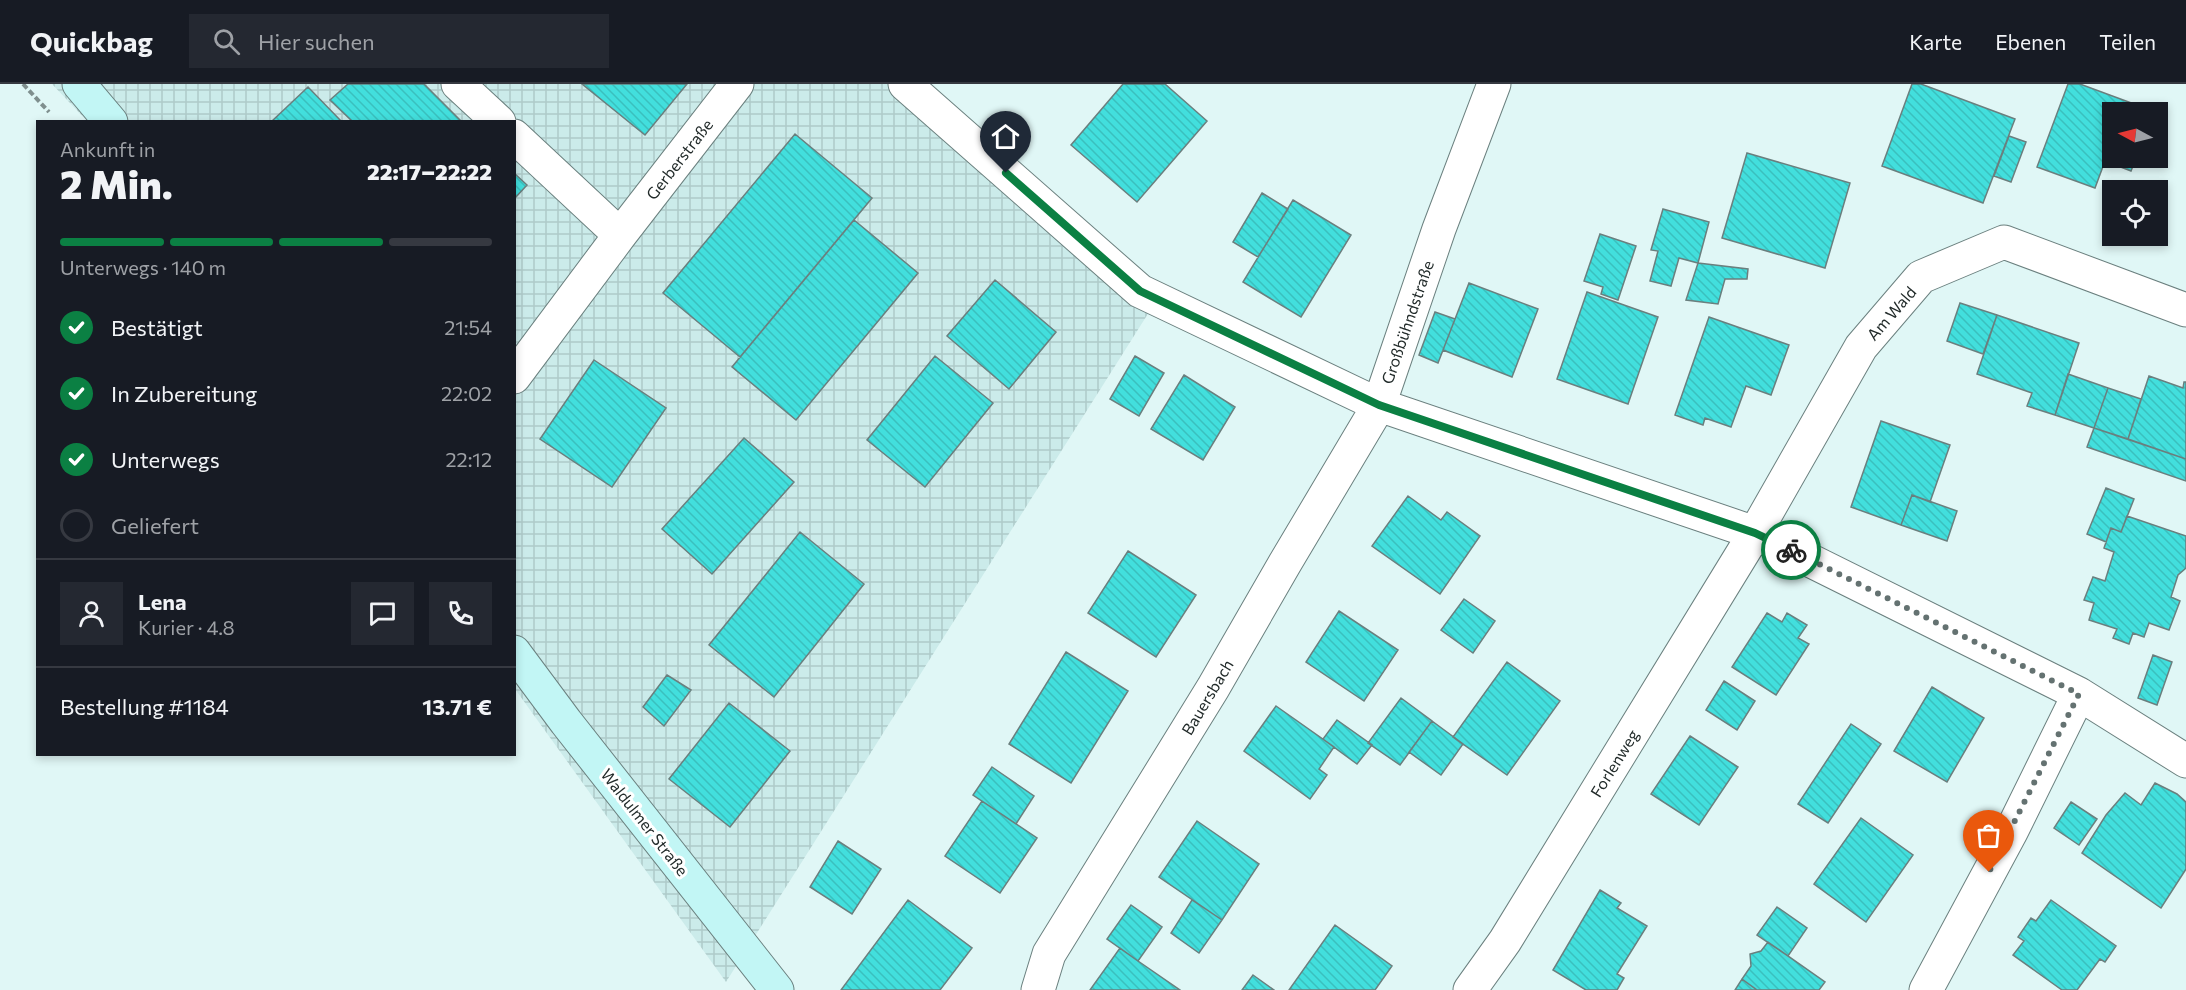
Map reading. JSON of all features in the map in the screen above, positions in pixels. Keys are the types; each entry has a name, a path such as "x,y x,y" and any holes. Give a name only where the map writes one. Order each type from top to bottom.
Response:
{"street":[{"path":"79,84 109,120"},
{"path":"459,84 497,120"},
{"name":"Gerberstraße","path":"516,374 737,84"},
{"path":"905,84 1140,291 1379,405"},
{"name":"Großbühndstraße","path":"1494,84 1439,229 1379,405 1755,533 2079,694 2186,761"},
{"path":"516,138 620,235"},
{"name":"Am Wald","path":"1755,533 1861,347 1922,277 2004,242 2186,310"},
{"name":"Bauersbach","path":"1038,990 1049,954 1213,688 1379,405"},
{"name":"Forlenweg","path":"1470,990 1505,941 1755,533"},
{"name":"Waldulmer Straße","path":"516,655 566,722 777,990"},
{"path":"1926,990 2011,832 2079,694"}],"path":[{"path":"23,84 51,114"}],"shaded area":[{"path":"52,84 905,84 1151,309 726,982 516,690 516,120 86,120"}],"building":[{"path":"348,84 424,84 460,120 351,120 330,100"},
{"path":"582,84 687,84 645,135"},
{"path":"1123,84 1165,84 1207,121 1137,202 1071,145"},
{"path":"1912,84 1921,84 2015,119 1983,203 1882,166"},
{"path":"2068,84 2080,84 2129,102 2102,102 2102,168 2095,188 2037,167"},
{"path":"308,87 340,120 273,120"},
{"path":"795,134 872,198 740,357 663,293"},
{"path":"2009,136 2026,142 2011,182 1994,176"},
{"path":"1747,153 1850,183 1825,268 1722,238"},
{"path":"516,175 527,185 516,197"},
{"path":"1262,193 1288,209 1258,257 1233,242"},
{"path":"1293,200 1351,235 1301,317 1243,282"},
{"path":"1663,209 1709,222 1698,263 1679,258 1671,286 1650,281 1658,251 1651,250"},
{"path":"854,220 918,273 796,420 732,367"},
{"path":"1600,234 1636,246 1618,300 1601,294 1603,287 1584,281"},
{"path":"1698,263 1748,269 1747,279 1725,279 1718,304 1686,300"},
{"path":"995,280 1056,332 1009,389 947,336"},
{"path":"1469,283 1538,309 1512,377 1443,350"},
{"path":"1587,292 1658,317 1628,404 1557,379"},
{"path":"1960,303 1997,315 1983,354 1947,341"},
{"path":"1435,312 1455,319 1438,363 1419,355"},
{"path":"1997,315 2079,343 2055,415 2027,406 2032,393 1977,374"},
{"path":"1709,317 1789,345 1771,395 1746,386 1731,427 1705,418 1703,425 1675,415"},
{"path":"935,356 993,403 925,487 867,440"},
{"path":"1135,356 1164,373 1139,416 1110,399"},
{"path":"594,360 666,408 612,487 540,439"},
{"path":"2068,374 2108,388 2094,428 2055,415"},
{"path":"1184,375 1235,407 1203,460 1151,429"},
{"path":"2149,376 2183,388 2186,382 2186,459 2128,439"},
{"path":"2108,388 2141,399 2128,439 2094,428"},
{"path":"1881,421 1950,445 1930,502 1912,495 1901,525 1851,507"},
{"path":"2094,428 2186,459 2186,481 2087,447"},
{"path":"744,438 794,482 712,574 662,529"},
{"path":"2106,488 2134,499 2121,532 2111,528 2106,542 2087,534"},
{"path":"1912,495 1957,511 1947,541 1901,525"},
{"path":"1408,496 1441,520 1447,512 1480,536 1440,594 1372,546"},
{"path":"2127,516 2186,536 2186,568 2178,575 2171,597 2180,601 2169,630 2149,623 2144,637 2133,633 2129,644 2113,638 2117,629 2089,620 2094,603 2084,600 2093,577 2105,581 2114,552 2104,548 2111,528 2121,532"},
{"path":"800,532 864,584 774,697 709,645"},
{"path":"1128,551 1196,595 1156,657 1088,613"},
{"path":"1464,599 1495,621 1473,653 1441,630"},
{"path":"1339,611 1398,650 1364,701 1306,662"},
{"path":"1767,613 1782,622 1787,613 1807,625 1798,638 1809,644 1776,695 1732,667"},
{"path":"1066,652 1128,691 1071,783 1009,744"},
{"path":"2153,655 2172,662 2157,705 2138,698"},
{"path":"1507,662 1560,701 1507,775 1453,737"},
{"path":"667,675 691,690 664,726 643,707"},
{"path":"1724,681 1755,701 1737,730 1706,710"},
{"path":"1932,687 1984,718 1947,782 1894,751"},
{"path":"1401,698 1432,721 1400,765 1368,743"},
{"path":"729,703 790,751 730,827 669,779"},
{"path":"1276,706 1334,747 1319,769 1327,775 1310,799 1244,751"},
{"path":"1337,720 1372,745 1357,764 1323,739"},
{"path":"1432,721 1463,744 1441,775 1409,752"},
{"path":"1851,724 1881,744 1828,823 1798,804"},
{"path":"1690,736 1738,767 1699,825 1651,794"},
{"path":"992,767 1034,796 1016,824 973,795"},
{"path":"2155,783 2177,794 2186,802 2186,869 2161,908 2082,853 2106,815 2125,793 2141,805"},
{"path":"982,801 1037,838 1000,893 945,856"},
{"path":"2071,802 2097,819 2079,845 2054,828"},
{"path":"1861,818 1913,855 1866,922 1814,884"},
{"path":"1197,821 1259,864 1222,920 1159,877"},
{"path":"838,841 881,869 852,914 810,887"},
{"path":"1600,890 1621,903 1617,908 1647,926 1617,974 1624,978 1617,990 1586,990 1553,970"},
{"path":"908,900 972,948 940,990 841,990"},
{"path":"1192,900 1222,920 1199,953 1171,933"},
{"path":"2051,900 2116,946 2105,962 2100,959 2077,990 2062,990 2013,955 2024,941 2018,937 2031,918 2036,921"},
{"path":"1131,905 1162,927 1138,961 1107,939"},
{"path":"1777,907 1807,928 1788,956 1757,935"},
{"path":"1335,925 1392,966 1375,990 1289,990"},
{"path":"1768,942 1825,982 1819,990 1757,990 1742,979 1751,966 1750,954 1761,951"},
{"path":"1120,948 1138,961 1180,990 1090,990"},
{"path":"1253,975 1274,990 1242,990"},
{"path":"1742,979 1757,990 1735,990"}],"way so far":[{"path":"1791,550 2079,694 1989,872"}],"route":[{"path":"1006,173 1140,291 1379,405 1755,533 1791,550"}]}
